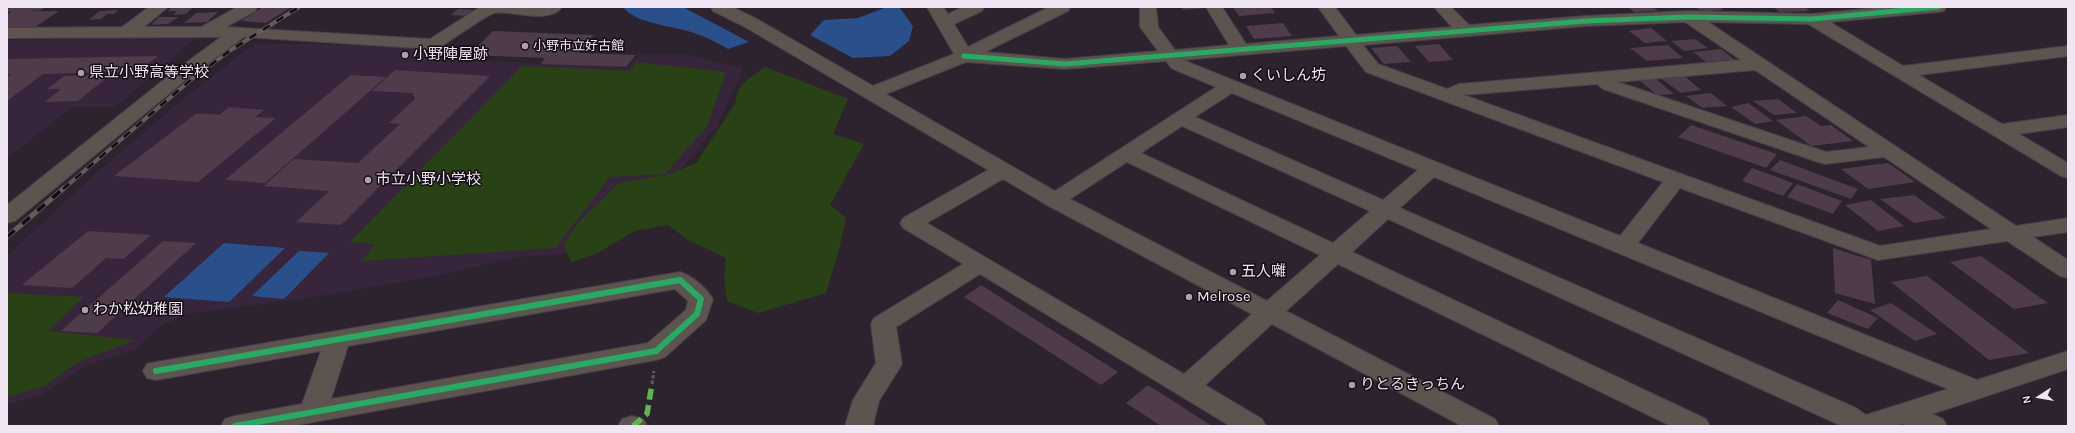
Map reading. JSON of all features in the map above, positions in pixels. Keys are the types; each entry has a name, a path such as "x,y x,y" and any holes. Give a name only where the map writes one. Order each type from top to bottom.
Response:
{"street":[{"path":"127,32 160,7"},
{"path":"205,32 249,7"},
{"path":"7,33 240,32 433,44 490,8 532,11 545,10 554,7"},
{"path":"719,7 751,23 1055,200 1485,426"},
{"path":"964,56 939,14 976,7"},
{"path":"872,93 964,56 1062,7"},
{"path":"1148,7 1149,27 1177,64 1976,390"},
{"path":"1214,7 1240,48"},
{"path":"1326,7 1372,68 1878,253 2068,225"},
{"path":"1442,7 1465,31"},
{"path":"964,56 1066,64 1168,54 1465,31 1681,12 1812,19 1914,8 1938,7"},
{"path":"1681,12 2068,271"},
{"path":"1812,19 2068,172"},
{"path":"7,216 182,74 240,32"},
{"path":"1900,72 2068,52"},
{"path":"1449,96 1459,90 1759,64"},
{"path":"1601,78 1610,85 1825,158 1888,151"},
{"path":"1055,200 1230,86"},
{"path":"1180,118 1846,415 1861,426"},
{"path":"1998,131 2068,121"},
{"path":"1125,153 1696,426"},
{"path":"1186,387 1271,313 1432,168"},
{"path":"1003,170 911,223 1252,426"},
{"path":"1624,246 1676,179"},
{"path":"859,426 866,400 889,364 883,324 979,264"},
{"path":"156,371 680,280 701,299 697,314 656,350 235,426"},
{"path":"313,411 338,339"},
{"path":"1864,426 2068,360"},
{"path":"1903,413 1932,426"}],"shaded area":[{"name":"県立小野高等学校","path":"197,36 116,107 72,107 7,158 7,40"},
{"name":"市立小野小学校","path":"255,43 449,47 445,59 628,68 639,54 689,55 743,68 717,126 675,176 570,254 518,257 436,276 309,298 186,314 161,326 134,350 84,366 40,396 7,404 7,256 95,174 182,100"}],"green space":[{"path":"636,62 726,72 707,126 665,174 610,177 555,248 362,261 375,244 350,242 522,66 630,71"},
{"path":"765,67 848,99 833,134 864,144 830,205 846,218 840,246 826,293 758,313 727,301 724,278 726,258 688,240 668,225 634,231 598,253 571,262 564,245 579,222 619,183 670,174 696,163 735,104 738,91 741,86 749,78"},
{"path":"7,293 84,297 48,331 136,340 78,362 45,386 7,397"}],"water":[{"path":"623,7 683,7 749,42 728,49 712,40 694,33 656,24 636,17"},
{"path":"887,7 899,7 913,26 909,41 890,56 853,58 810,35 824,20 858,18"},
{"path":"224,243 285,248 229,302 164,297"},
{"path":"299,251 329,253 284,299 252,296"}],"building":[{"path":"11,7 46,7 41,10 28,11 59,11 32,29 7,29 7,15 12,11 7,12 7,10"},
{"path":"172,7 193,7 186,14 173,15 177,11 168,11"},
{"path":"263,7 291,7 266,23 241,21"},
{"path":"1181,7 1206,7 1207,8 1183,10"},
{"path":"1233,7 1271,7 1275,13 1239,16"},
{"path":"1628,7 1653,7 1658,11 1634,12"},
{"path":"1695,7 1719,7 1723,10 1702,12"},
{"path":"1773,7 1805,7 1810,11 1780,12"},
{"path":"458,9 475,10 468,16 451,15"},
{"path":"118,10 114,14 107,14 101,19 89,20 99,11"},
{"path":"218,12 207,22 184,23 196,13"},
{"path":"159,17 179,17 168,24 151,25"},
{"path":"1283,23 1292,36 1254,39 1246,26"},
{"path":"1651,28 1667,41 1645,43 1629,31"},
{"path":"493,31 594,35 579,53 636,55 626,67 541,64 545,58 469,55"},
{"path":"1695,39 1708,48 1684,51 1671,41"},
{"path":"1439,44 1453,60 1429,62 1415,46"},
{"path":"1668,45 1683,58 1647,61 1630,48"},
{"path":"1397,46 1411,62 1384,64 1371,48"},
{"path":"1721,49 1735,60 1706,62 1693,52"},
{"path":"158,56 139,71 43,74 7,101 7,77 11,74 7,74 7,60 9,59"},
{"path":"395,70 490,76 341,225 296,222 329,191 264,186 294,159 358,163 400,124 389,123 415,99 413,93 372,91"},
{"path":"110,75 78,101 45,102 61,89 47,89 64,76"},
{"path":"351,75 386,77 265,183 225,180"},
{"path":"1683,75 1701,90 1681,93 1660,78"},
{"path":"1656,79 1674,94 1657,95 1640,81"},
{"path":"1711,93 1727,106 1702,108 1686,96"},
{"path":"1778,99 1797,113 1774,115 1753,101"},
{"path":"1748,103 1773,121 1755,124 1731,107"},
{"path":"229,107 264,110 255,117 276,118 198,182 114,176 197,113 219,115"},
{"path":"1806,116 1821,126 1831,125 1853,141 1811,146 1776,120"},
{"path":"1691,125 1777,154 1766,168 1678,137"},
{"path":"1780,160 1858,189 1851,199 1770,170"},
{"path":"1888,163 1915,182 1868,189 1841,169"},
{"path":"1752,168 1793,183 1783,196 1742,181"},
{"path":"1797,184 1842,201 1833,214 1787,197"},
{"path":"1914,195 1946,218 1914,223 1880,199"},
{"path":"1871,200 1904,226 1878,231 1845,205"},
{"path":"88,231 151,235 123,259 106,258 72,288 22,285"},
{"path":"163,241 196,243 97,333 61,331"},
{"path":"1833,248 1871,260 1875,304 1835,293"},
{"path":"1981,256 2048,303 2014,309 1950,262"},
{"path":"1927,276 2029,353 1989,360 1891,282"},
{"path":"981,285 1118,372 1101,385 964,297"},
{"path":"1838,300 1878,318 1868,329 1827,313"},
{"path":"1891,303 1937,334 1915,341 1870,310"},
{"path":"1148,385 1212,426 1161,426 1126,403"}],"railway":[{"path":"63,189 193,78 231,50 299,7"},
{"path":"7,237 64,188"}],"marked path":[{"path":"633,426 647,414 652,384"}],"cycle path":[{"path":"964,56 1065,64 1586,21 1688,17 1812,19 1938,7"},
{"path":"156,371 680,280 701,299 697,314 656,351 235,426"}],"place":[{"name":"小野市立好古館","path":"525,46"},
{"name":"小野陣屋跡","path":"405,55"},
{"name":"県立小野高等学校","path":"81,73"},
{"name":"くいしん坊","path":"1243,76"},
{"name":"市立小野小学校","path":"368,180"},
{"name":"五人囃","path":"1233,272"},
{"name":"Melrose","path":"1189,297"},
{"name":"わか松幼稚園","path":"85,310"},
{"name":"りとるきっちん","path":"1352,385"}]}
